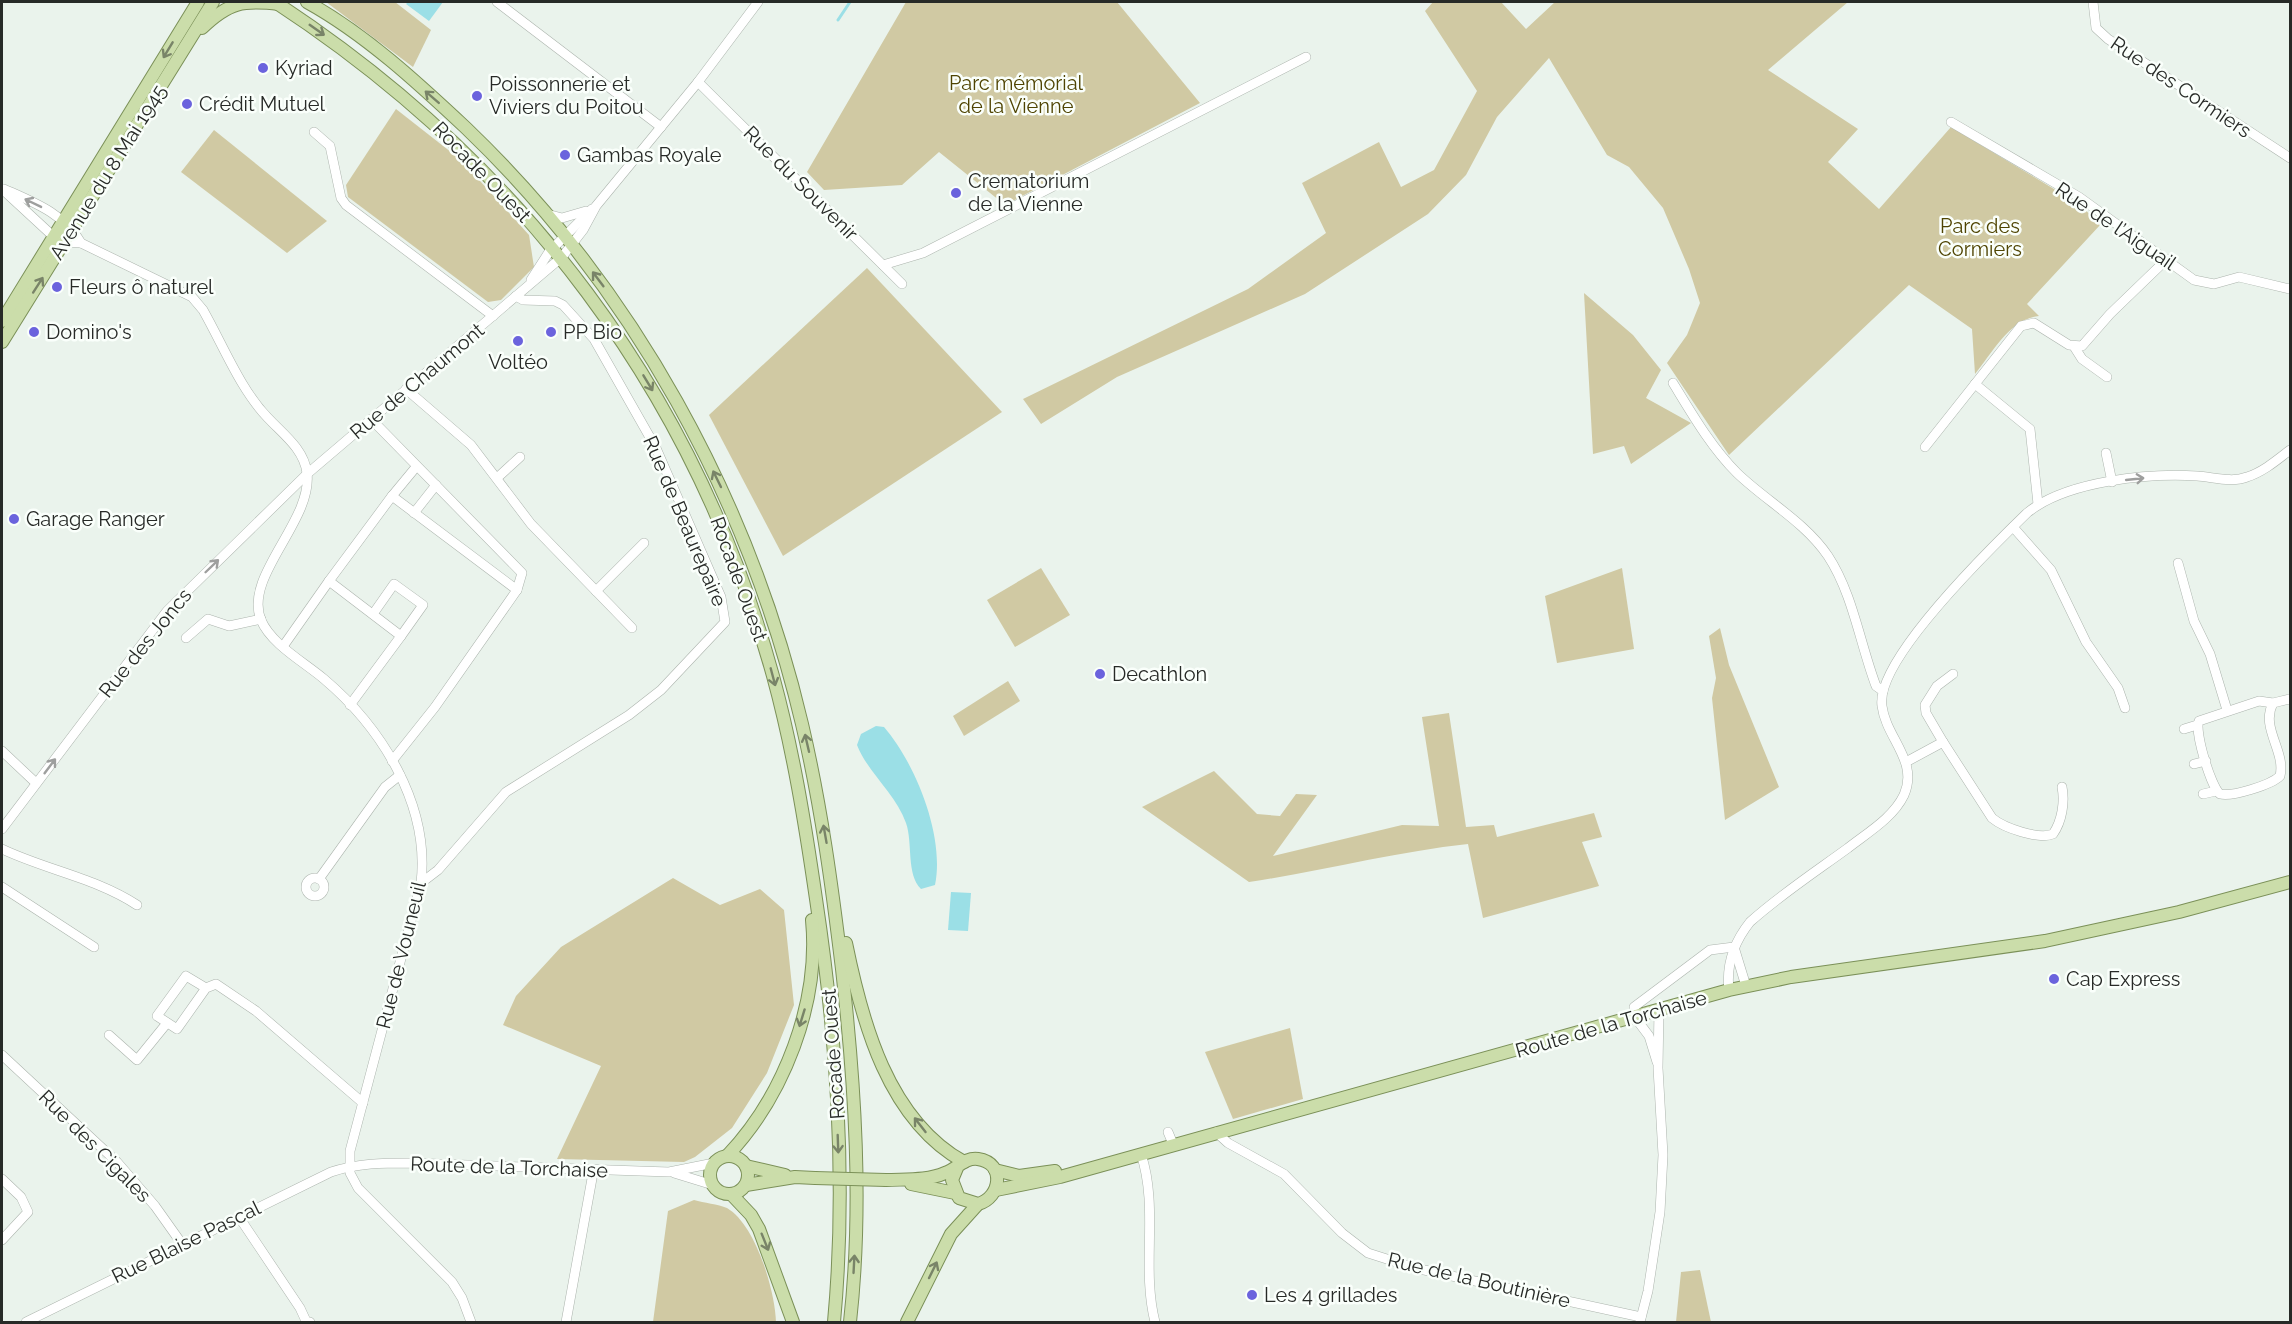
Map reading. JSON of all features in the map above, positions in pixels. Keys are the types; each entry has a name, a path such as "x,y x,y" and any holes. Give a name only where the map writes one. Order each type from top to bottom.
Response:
{"main road":[{"path":"189,16 193,2"},
{"name":"Avenue du 8 Mai 1945","path":"2,342 60,240 63,220 198,2"},
{"name":"Avenue du 8 Mai 1945","path":"2,321 60,240 73,228 213,2"},
{"path":"190,39 218,12 232,5 250,2 277,3"},
{"name":"Rocade Ouest","path":"307,2 369,45 450,113 547,214 572,245 658,367 706,456 743,537 774,622 791,679 813,773 830,868 846,1003 856,1161 855,1246 850,1323"},
{"name":"Rocade Ouest","path":"277,3 363,63 440,127 499,185 557,252 644,375 677,434 711,503 759,629 786,724 801,794 826,960 835,1070 839,1234 834,1323"},
{"path":"795,1177 746,1185 732,1194 721,1193 712,1185 710,1174 714,1163 727,1156 750,1130 775,1084 799,1028 811,983 814,936 801,794"},
{"path":"830,868 853,976 875,1049 903,1101 925,1132 960,1165"},
{"name":"Route de la Torchaise","path":"2145,917 2178,905 2290,875"},
{"name":"Route de la Torchaise","path":"996,1190 1037,1183 1216,1132 1402,1083 1634,1012 1659,1009 1746,986 2036,943 2145,917 2179,912 2290,882"},
{"path":"727,1156 738,1158 746,1166 795,1177 886,1180 934,1177 978,1159 985,1161 995,1170 996,1190 989,1200 978,1204 951,1234 907,1323"},
{"path":"955,1193 952,1180 960,1165"},
{"path":"746,1166 748,1175 746,1185"},
{"name":"Route de la Torchaise","path":"995,1170 1026,1176 1086,1168"},
{"path":"886,1180 955,1193 965,1202 978,1204"},
{"path":"732,1194 759,1229 794,1323"}],"street":[{"path":"497,2 661,127"},
{"name":"Rue de Chaumont","path":"557,252 572,245 596,206 698,82 758,2"},
{"name":"Rue des Cormiers","path":"2092,2 2096,28 2108,39 2290,158"},
{"path":"883,265 923,253 1306,57"},
{"name":"Rue du Souvenir","path":"698,82 902,284"},
{"name":"Rue de l’Aiguail","path":"1951,122 2079,197 2200,283 2214,284 2239,278 2290,289"},
{"path":"314,132 330,146 341,198 346,205 493,316"},
{"path":"2,188 63,220 73,228 81,243"},
{"path":"2,188 60,240 81,243 185,292 198,303 255,402 298,449 307,474 304,499 262,586 258,605 261,619 229,626 208,619 186,638"},
{"path":"547,214 562,218 596,206"},
{"name":"Rue de Chaumont","path":"307,474 526,287 557,252 564,235 596,206"},
{"path":"2075,348 2087,342 2110,314 2167,259"},
{"name":"Rue de Beaurepaire","path":"421,883 428,881 506,792 629,715 661,690 725,622 721,597 656,448 594,339 564,305 523,300 516,296"},
{"path":"1925,447 2021,326 2034,323 2075,348 2082,359 2107,377"},
{"path":"1673,383 1723,457 1738,474 1798,524 1830,559 1856,623 1873,678 1882,691"},
{"path":"1975,384 2030,429 2038,504"},
{"path":"406,389 471,446 519,510 633,628"},
{"path":"371,419 522,573 522,581 517,590 435,707 392,761"},
{"path":"1729,990 1730,958 1743,930 1759,914 1878,825 1892,812 1904,795 1907,785 1906,762 1884,715 1882,691 1889,674 1935,609 2013,527 2038,504 2058,495 2112,482 2163,476 2237,480 2256,473 2290,450"},
{"path":"2106,453 2112,482"},
{"path":"497,478 520,457"},
{"path":"284,645 392,496 416,467"},
{"name":"Rue des Joncs","path":"2,828 167,610 307,474"},
{"path":"414,513 435,485"},
{"path":"392,496 517,590"},
{"path":"2013,527 2051,570 2086,642 2118,688 2125,708"},
{"path":"596,591 644,543"},
{"path":"2178,563 2194,621 2210,654 2227,710"},
{"path":"329,581 401,636"},
{"path":"350,705 423,605 394,584 373,614"},
{"name":"Rue de Vouneuil","path":"261,619 270,634 330,684 350,705 392,761 410,795 423,847 421,883 350,1151 349,1166"},
{"path":"1953,674 1937,686 1925,705 1926,713 1989,814 2003,825 2044,837 2053,834 2064,803 2062,787"},
{"path":"2184,729 2197,725 2203,718 2227,710 2259,701 2273,704 2290,699"},
{"path":"2203,794 2216,791 2230,795 2271,782 2280,776 2281,764 2269,723 2273,704"},
{"path":"2197,725 2216,791"},
{"path":"1906,762 1943,742"},
{"path":"2,751 36,783"},
{"path":"2194,764 2206,761"},
{"path":"319,879 385,787 400,775"},
{"path":"2,849 26,861 115,890 136,905"},
{"path":"2,887 94,948"},
{"path":"1734,947 1746,986"},
{"path":"1658,1068 1649,1036 1634,1012 1710,950 1734,947"},
{"path":"206,988 186,976 158,1016 177,1029 206,988 216,984 256,1011 363,1103"},
{"path":"1640,1320 1650,1280 1660,1212 1662,1155 1658,1068 1659,1009"},
{"path":"109,1035 137,1060 167,1023"},
{"name":"Rue des Cigales","path":"2,1055 117,1162 155,1206 182,1244"},
{"path":"1168,1132 1173,1144"},
{"name":"Rue de la Boutinière","path":"1216,1132 1228,1143 1284,1174 1342,1233 1368,1253 1415,1268 1640,1320"},
{"path":"1141,1154 1149,1208 1149,1286 1155,1323"},
{"name":"Route de la Torchaise","path":"349,1166 391,1163 669,1172 714,1163"},
{"path":"349,1166 358,1188 452,1282 462,1298 471,1323"},
{"name":"Rue Blaise Pascal","path":"26,1323 182,1244 331,1172 349,1166"},
{"path":"566,1323 593,1173 591,1169"},
{"name":"Route de la Torchaise","path":"669,1172 712,1185"},
{"path":"2,1179 21,1197 28,1212 2,1240"},
{"path":"239,1217 300,1308 306,1322"}],"green space":[{"path":"326,2 395,2 431,30 413,67"},
{"name":"Parc mémorial de la Vienne","path":"906,2 1117,2 1200,103 1005,205 939,152 902,185 824,190 807,172"},
{"name":"Parc des Cormiers","path":"1433,2 1501,2 1526,29 1555,2 1848,2 1768,70 1858,129 1828,162 1879,209 1951,127 2077,203 2101,224 2027,304 2039,316 2019,323 2011,330 1975,374 1972,329 1909,285 1729,455 1667,363 1687,335 1700,303 1689,269 1663,208 1629,167 1607,155 1549,58 1497,117 1466,175 1428,214 1305,294 1117,377 1041,424 1023,399 1248,289 1326,233 1302,183 1379,142 1401,187 1434,170 1477,91 1425,11"},
{"path":"396,109 461,160 529,235 534,267 501,300 488,302 348,197 346,185"},
{"path":"214,130 327,221 287,253 181,172"},
{"path":"867,268 1002,412 783,556 709,415"},
{"path":"1584,293 1633,335 1661,370 1646,398 1691,423 1631,464 1624,446 1593,454"},
{"path":"1041,568 1070,615 1015,647 987,600"},
{"path":"1622,568 1634,649 1557,663 1545,596"},
{"path":"1720,628 1729,665 1779,787 1725,820 1712,698 1716,678 1709,636"},
{"path":"1008,681 1020,701 964,736 953,716"},
{"path":"1449,713 1466,827 1494,825 1497,837 1594,813 1602,837 1582,842 1599,886 1483,918 1468,844 1249,882 1142,807 1214,771 1257,814 1280,816 1296,794 1317,795 1273,856 1402,825 1439,826 1422,717"},
{"path":"673,878 720,905 760,889 784,910 794,1005 767,1073 732,1128 695,1157 684,1162 557,1159 601,1066 503,1025 516,996 561,947"},
{"path":"1290,1028 1303,1099 1233,1119 1205,1052"},
{"path":"694,1200 727,1208 747,1229 768,1277 776,1322 653,1322 668,1211"},
{"path":"1700,1270 1711,1322 1676,1322 1681,1272"}],"water":[{"path":"408,2 443,2 429,21 406,4"},
{"path":"876,726 884,727 896,742 917,781 925,802 936,845 935,885 921,889 916,883 906,823 896,803 868,765 857,745 861,734"},
{"path":"951,892 971,893 968,931 948,930"}],"waterway":[{"path":"838,20 850,2"}],"place":[{"name":"Kyriad","path":"263,68"},
{"name":"Poissonnerie et Viviers du Poitou","path":"477,96"},
{"name":"Crédit Mutuel","path":"187,104"},
{"name":"Gambas Royale","path":"565,155"},
{"name":"Crematorium de la Vienne","path":"956,193"},
{"name":"Fleurs ô naturel","path":"57,287"},
{"name":"Domino's","path":"34,332"},
{"name":"PP Bio","path":"551,332"},
{"name":"Voltéo","path":"518,341"},
{"name":"Garage Ranger","path":"14,519"},
{"name":"Decathlon","path":"1100,674"},
{"name":"Cap Express","path":"2054,979"},
{"name":"Les 4 grillades","path":"1252,1295"}]}
